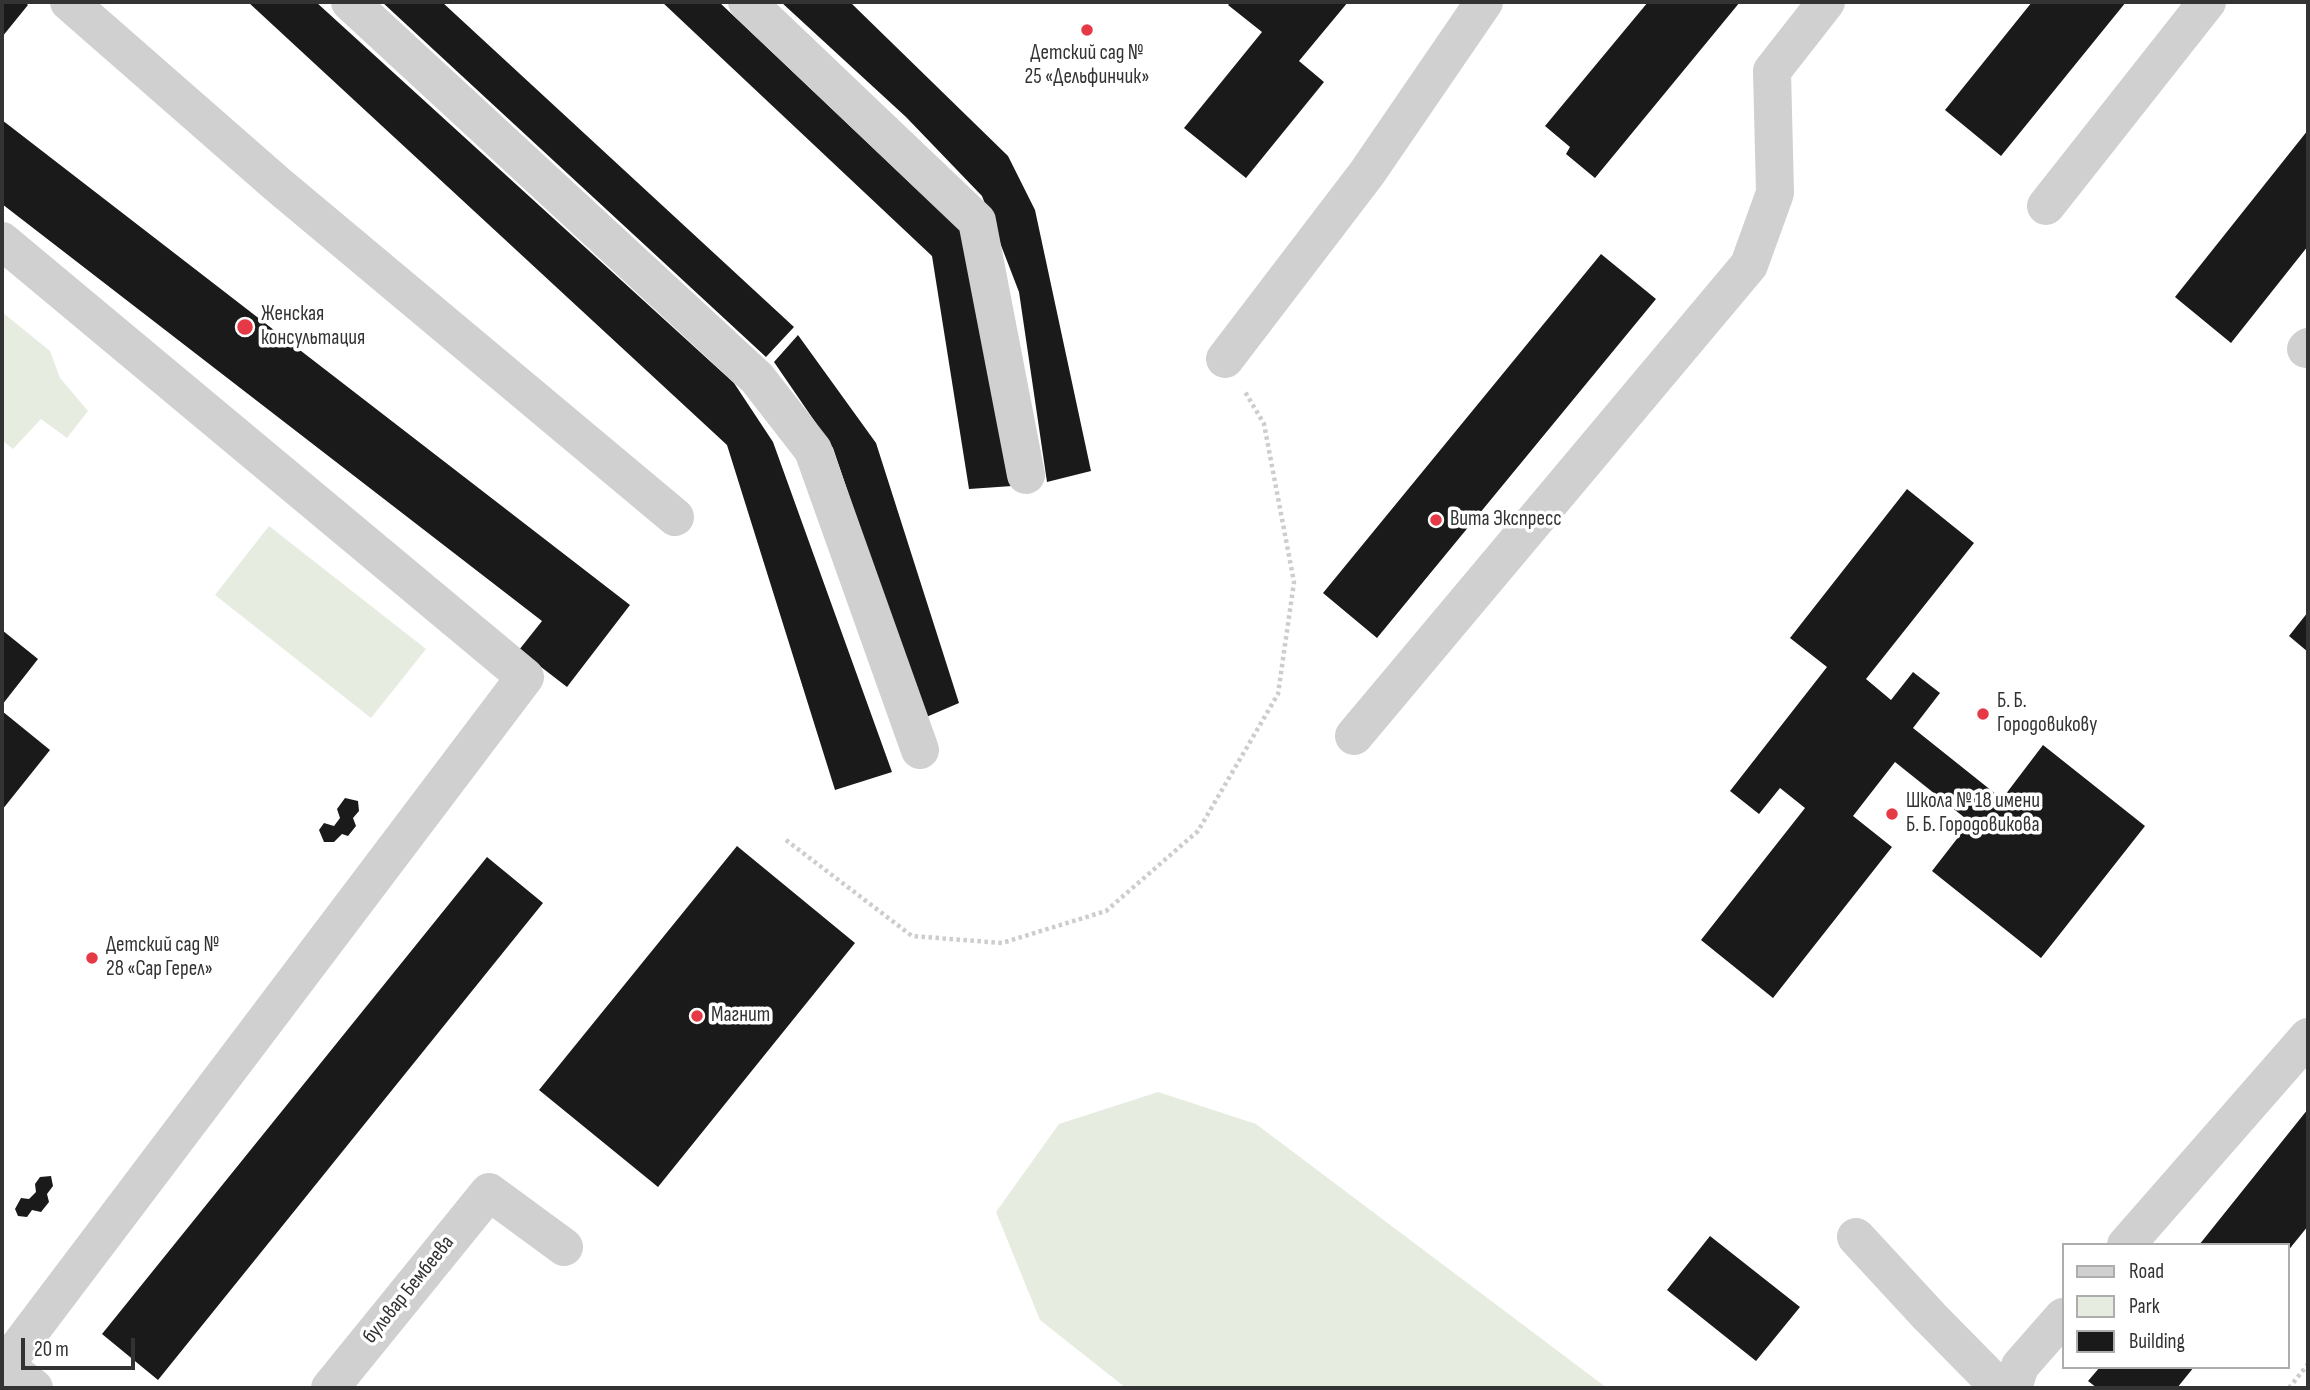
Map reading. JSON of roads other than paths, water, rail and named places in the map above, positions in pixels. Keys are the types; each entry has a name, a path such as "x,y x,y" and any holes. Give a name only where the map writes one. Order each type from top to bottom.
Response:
{"street":[{"path":"69,2 277,184 675,517"},
{"path":"351,2 757,378 813,450 920,750"},
{"path":"747,2 977,221 1026,475"},
{"path":"1225,359 1367,173 1484,2"},
{"path":"1354,736 1749,265 1775,193 1772,71 1826,2"},
{"path":"2046,206 2207,2"},
{"path":"2,241 525,677 11,1371"},
{"path":"2128,1243 2308,1037"},
{"name":"бульвар Бембеева","path":"330,1388 489,1192 564,1247"},
{"path":"1856,1237 2000,1388"},
{"path":"2012,1388 2020,1366 2062,1318"}],"place":[{"name":"Детский сад № 25 «Дельфинчик»","path":"1087,30"},
{"name":"Женская консультация","path":"245,327"},
{"name":"Вита Экспресс","path":"1436,520"},
{"name":"Б. Б. Городовикову","path":"1983,714"},
{"name":"Школа № 18 имени Б. Б. Городовикова","path":"1892,814"},
{"name":"Детский сад № 28 «Сар Герел»","path":"92,958"},
{"name":"Магнит","path":"697,1016"}]}
